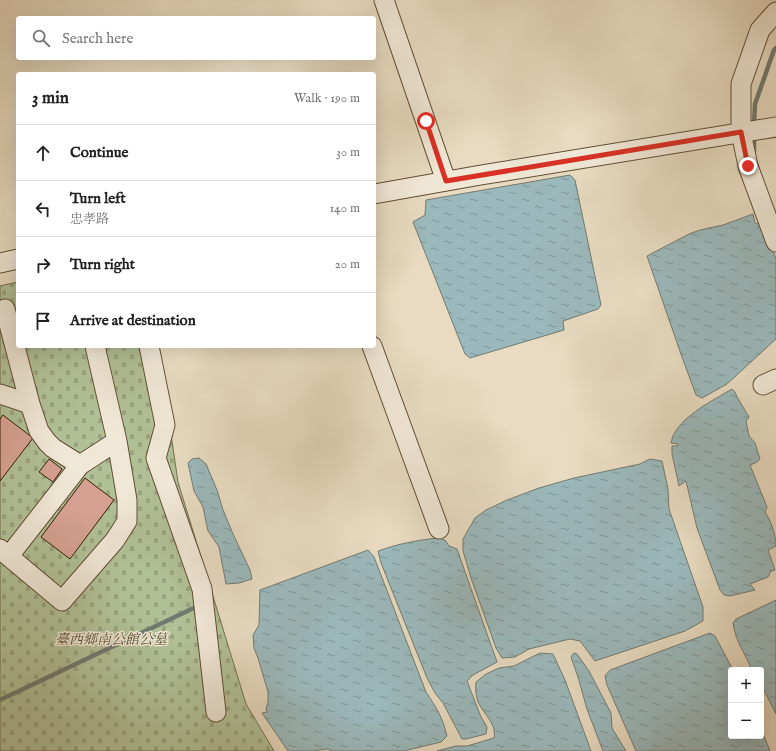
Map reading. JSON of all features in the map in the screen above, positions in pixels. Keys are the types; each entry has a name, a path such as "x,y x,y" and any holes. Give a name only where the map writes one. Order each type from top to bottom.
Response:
{"street":[{"path":"384,0 446,181"},
{"path":"776,12 760,30 741,84 741,132 748,166 776,242"},
{"path":"376,194 776,127"},
{"path":"0,263 16,259"},
{"path":"5,308 30,404 39,431 46,442 80,465"},
{"path":"96,348 117,441 128,500 127,521 115,540 62,601 4,553 80,465 117,441"},
{"path":"149,348 165,425 156,458 202,589 216,712"},
{"path":"373,348 439,529"},
{"path":"0,394 30,404"}],"green space":[{"name":"臺西鄉南公館公墓","path":"16,282 16,348 158,348 178,482 246,704 274,751 0,751 0,286"}],"water":[{"path":"570,175 575,180 601,305 598,309 563,321 564,330 470,358 465,354 413,222 425,215 426,200"},
{"path":"753,214 755,223 758,224 761,221 776,259 776,339 727,384 702,398 696,395 647,256 689,234 723,225"},
{"path":"732,389 749,417 746,421 749,436 755,443 760,459 750,465 767,507 765,512 773,528 776,546 768,550 775,570 771,571 768,577 750,584 755,590 730,596 724,595 720,590 697,528 686,481 679,486 672,454 672,446 678,446 678,444 671,443 672,437 685,420 700,408"},
{"path":"199,458 206,464 217,490 223,510 250,570 252,579 239,583 226,584 219,547 208,531 203,507 194,491 188,463 192,459"},
{"path":"650,459 662,461 668,489 669,509 703,607 703,621 685,631 595,661 580,641 570,639 529,649 515,657 502,658 496,648 463,551 463,539 475,518 486,510 507,500 539,488 574,478 640,464"},
{"path":"438,538 445,540 449,546 457,549 497,662 473,675 467,681 481,717 487,727 486,734 466,739 462,739 443,703 435,693 427,678 381,563 378,551 393,546"},
{"path":"368,550 374,557 426,692 439,713 447,736 441,742 404,751 332,751 327,749 313,751 288,751 262,713 267,712 268,692 254,648 253,635 259,625 260,590"},
{"path":"776,600 776,714 764,691 764,667 750,667 738,642 734,630 733,623 736,619"},
{"path":"710,633 715,636 731,667 728,667 728,739 764,739 764,736 770,751 636,751 607,685 605,676 610,670"},
{"path":"540,653 553,654 565,680 591,751 437,751 456,746 467,746 494,738 494,729 492,724 478,701 476,682 486,674 499,668 514,666"},
{"path":"574,653 577,654 589,671 611,713 612,728 626,751 603,751 587,709 571,657"}],"building":[{"path":"3,415 33,438 0,481 0,419"},
{"path":"49,459 62,469 53,482 39,472"},
{"path":"85,478 114,500 70,559 41,537"}],"waterway":[{"path":"754,126 755,104 776,48"},
{"path":"754,136 754,152"},
{"path":"0,700 198,606"}],"route":[{"path":"426,121 446,181 741,132 748,166"}]}
